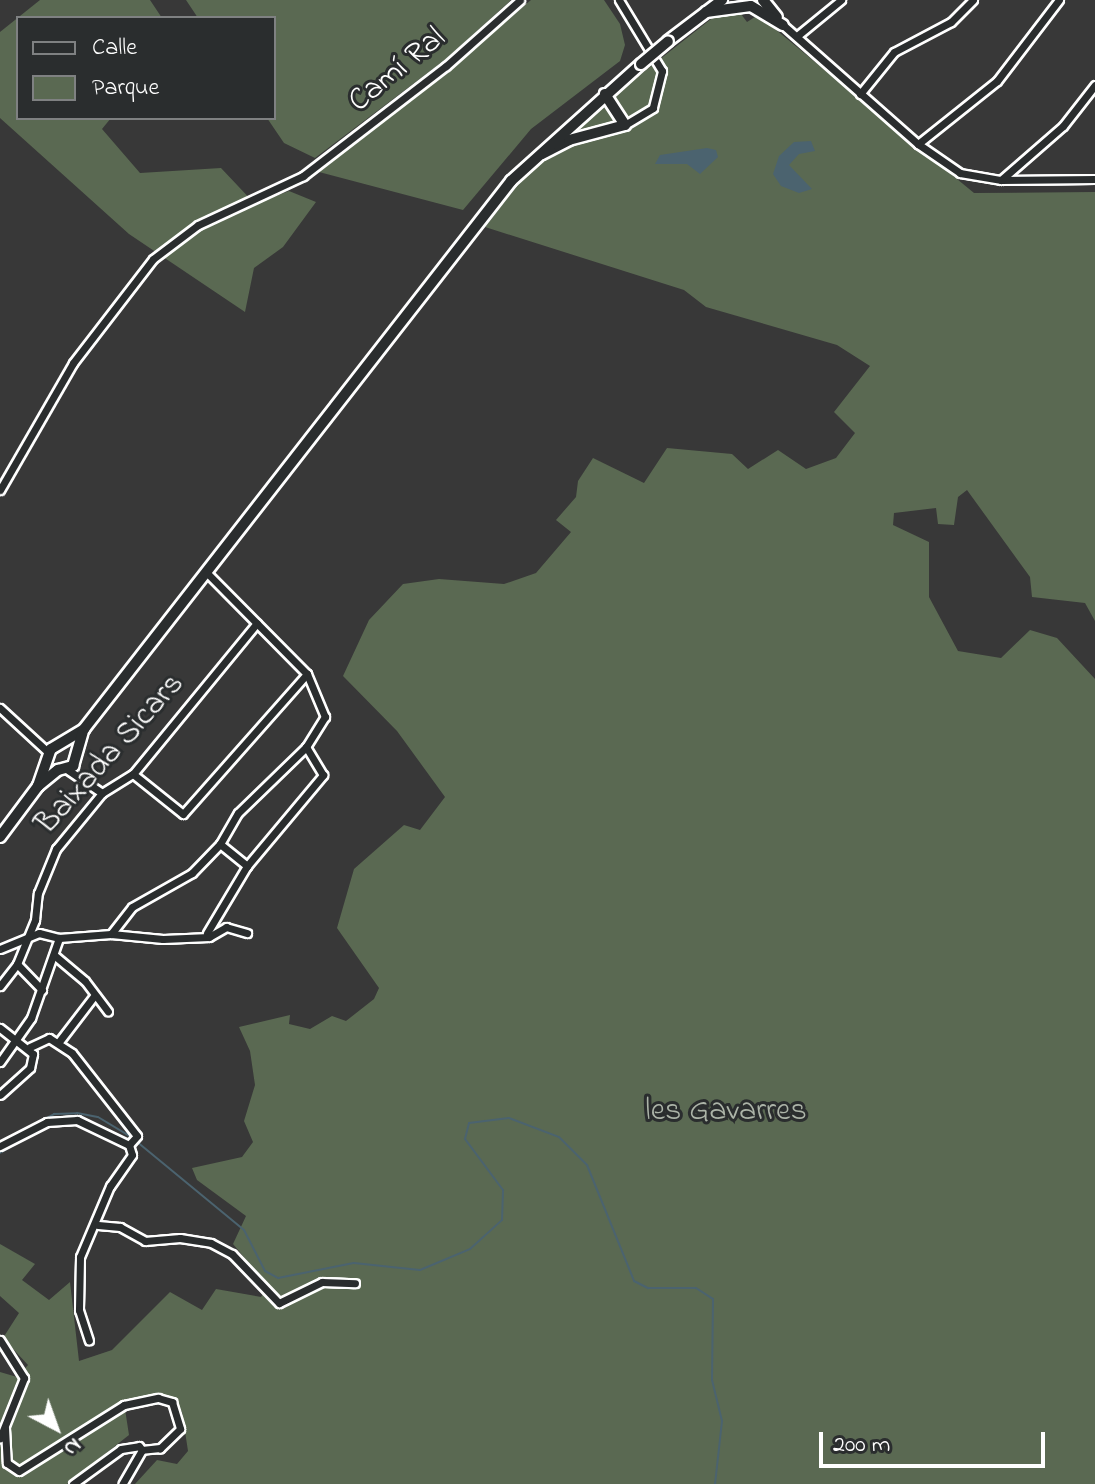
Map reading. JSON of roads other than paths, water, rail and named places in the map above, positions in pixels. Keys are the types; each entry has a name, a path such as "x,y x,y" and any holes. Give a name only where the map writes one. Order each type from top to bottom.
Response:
{"street":[{"name":"Camí Ral","path":"0,490 73,363 149,263 198,225 303,176 446,66 520,0"},
{"path":"525,165 569,140 625,125 653,108 662,71 619,0"},
{"path":"0,837 525,165 668,41 722,0"},
{"path":"763,0 783,25"},
{"path":"797,36 841,0"},
{"path":"860,94 894,52 951,22 973,0"},
{"path":"918,144 997,81 1059,0"},
{"path":"706,12 749,3 797,36 918,144 960,173 1001,180 1095,179"},
{"path":"1001,180 1063,126 1095,85"},
{"path":"605,94 625,125"},
{"path":"111,934 132,907 185,879 220,844 238,813 306,747 325,717 307,674 206,572"},
{"name":"Baixada Sicars","path":"0,986 17,964 35,920 47,864 102,793 133,774 257,623"},
{"path":"133,774 183,814 307,674"},
{"path":"2,714 62,757 102,793"},
{"path":"204,937 247,866 323,775 306,747"},
{"path":"220,844 247,866"},
{"path":"35,920 39,933"},
{"path":"0,949 27,934 39,933 59,938 111,934 204,937 226,927 247,933"},
{"path":"0,1062 17,1039 42,990 59,938"},
{"path":"54,955 85,981 108,1011"},
{"path":"17,964 42,990"},
{"path":"58,1043 94,996"},
{"path":"0,1028 30,1047"},
{"path":"30,1047 42,1038 58,1043 72,1053 137,1136 130,1144"},
{"path":"0,1095 30,1068 30,1047"},
{"path":"0,1146 47,1122 77,1120 130,1144"},
{"path":"89,1340 79,1310 78,1269 85,1242 97,1226 110,1186 132,1155 130,1144"},
{"path":"97,1226 120,1227 145,1241 180,1238 211,1243 232,1254 279,1303 322,1282 355,1283"},
{"path":"0,1340 24,1378 0,1438"},
{"path":"5,1428 7,1463 19,1471 124,1405 158,1398 172,1402 180,1429 160,1448 142,1450 131,1444 73,1484"},
{"path":"122,1484 142,1450"}],"water":[{"path":"811,141 815,151 799,154 789,165 812,189 799,193 781,186 773,174 779,156 794,142"},
{"path":"707,148 716,150 718,157 700,174 687,164 655,164 660,155"}],"waterway":[{"path":"28,1128 54,1114 77,1113 98,1117 131,1137"},
{"path":"136,1141 244,1230 265,1271 278,1278 354,1263 420,1270 470,1249 502,1220 503,1190 465,1139 469,1123 509,1118 559,1137 587,1165 634,1281 648,1288 696,1288 713,1299 712,1380 722,1421 715,1484"},
{"path":"0,1153 17,1143"}],"park label":[{"name":"les Gavarres","path":"726,1112"}]}
